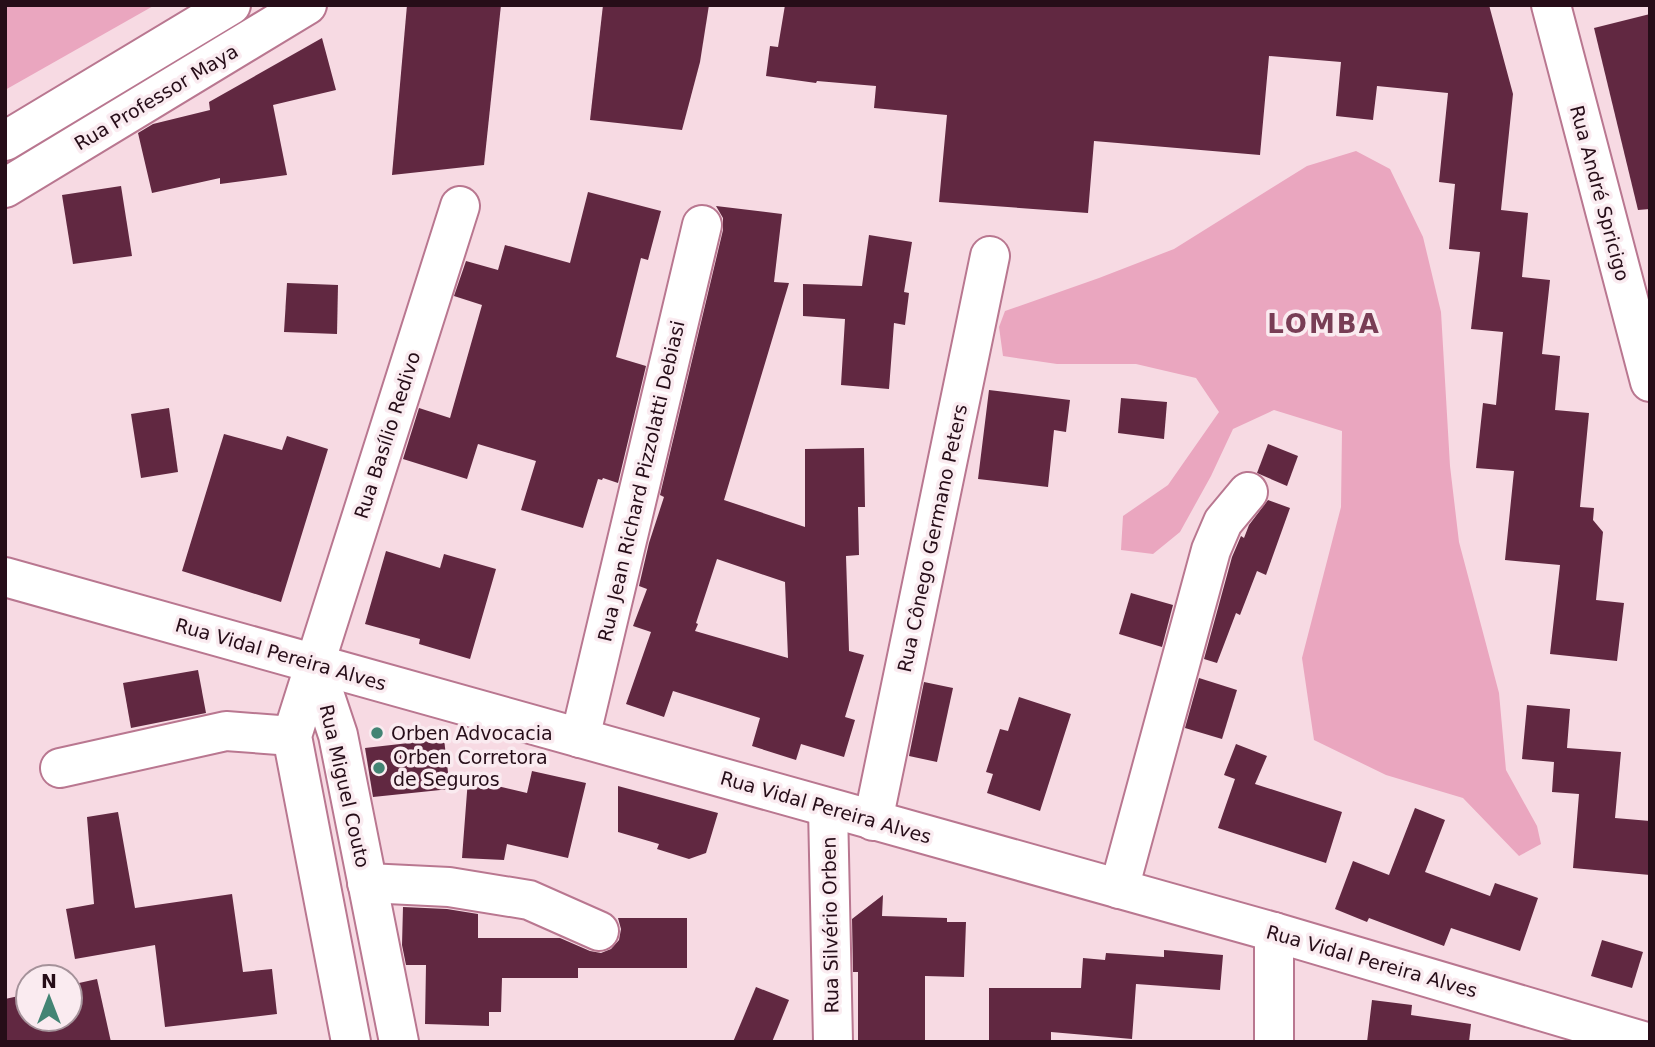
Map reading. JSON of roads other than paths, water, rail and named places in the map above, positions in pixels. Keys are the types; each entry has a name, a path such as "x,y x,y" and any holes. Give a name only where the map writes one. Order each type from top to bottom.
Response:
{"street":[{"name":"Rua Professor Maya","path":"5,188 307,5"},
{"name":"Rua André Spricigo","path":"1551,5 1650,382"},
{"name":"Rua Professor Maya","path":"5,141 209,12"},
{"path":"209,12 210,64"},
{"name":"Rua Basílio Redivo","path":"314,663 460,206"},
{"name":"Rua Jean Richard Pizzolatti Debiasi","path":"580,738 702,225"},
{"name":"Rua Cônego Germano Peters","path":"873,821 990,256"},
{"path":"1119,889 1211,550 1223,522 1248,492"},
{"name":"Rua Vidal Pereira Alves","path":"5,577 1119,889 1646,1042"},
{"name":"Rua Miguel Couto","path":"314,663 292,736 349,1041"},
{"name":"Rua Miguel Couto","path":"314,663 338,735 398,1037"},
{"path":"60,768 226,731 292,736"},
{"name":"Rua Silvério Orben","path":"828,808 833,1042"},
{"path":"367,883 449,887 529,900 599,931"},
{"path":"1274,933 1274,1042"},
{"path":"349,1041 398,1037"}],"place":[{"name":"Orben Advocacia","path":"377,733"},
{"name":"Orben Corretora de Seguros","path":"379,768"}],"district":[{"name":"LOMBA","path":"1324,324"}]}
